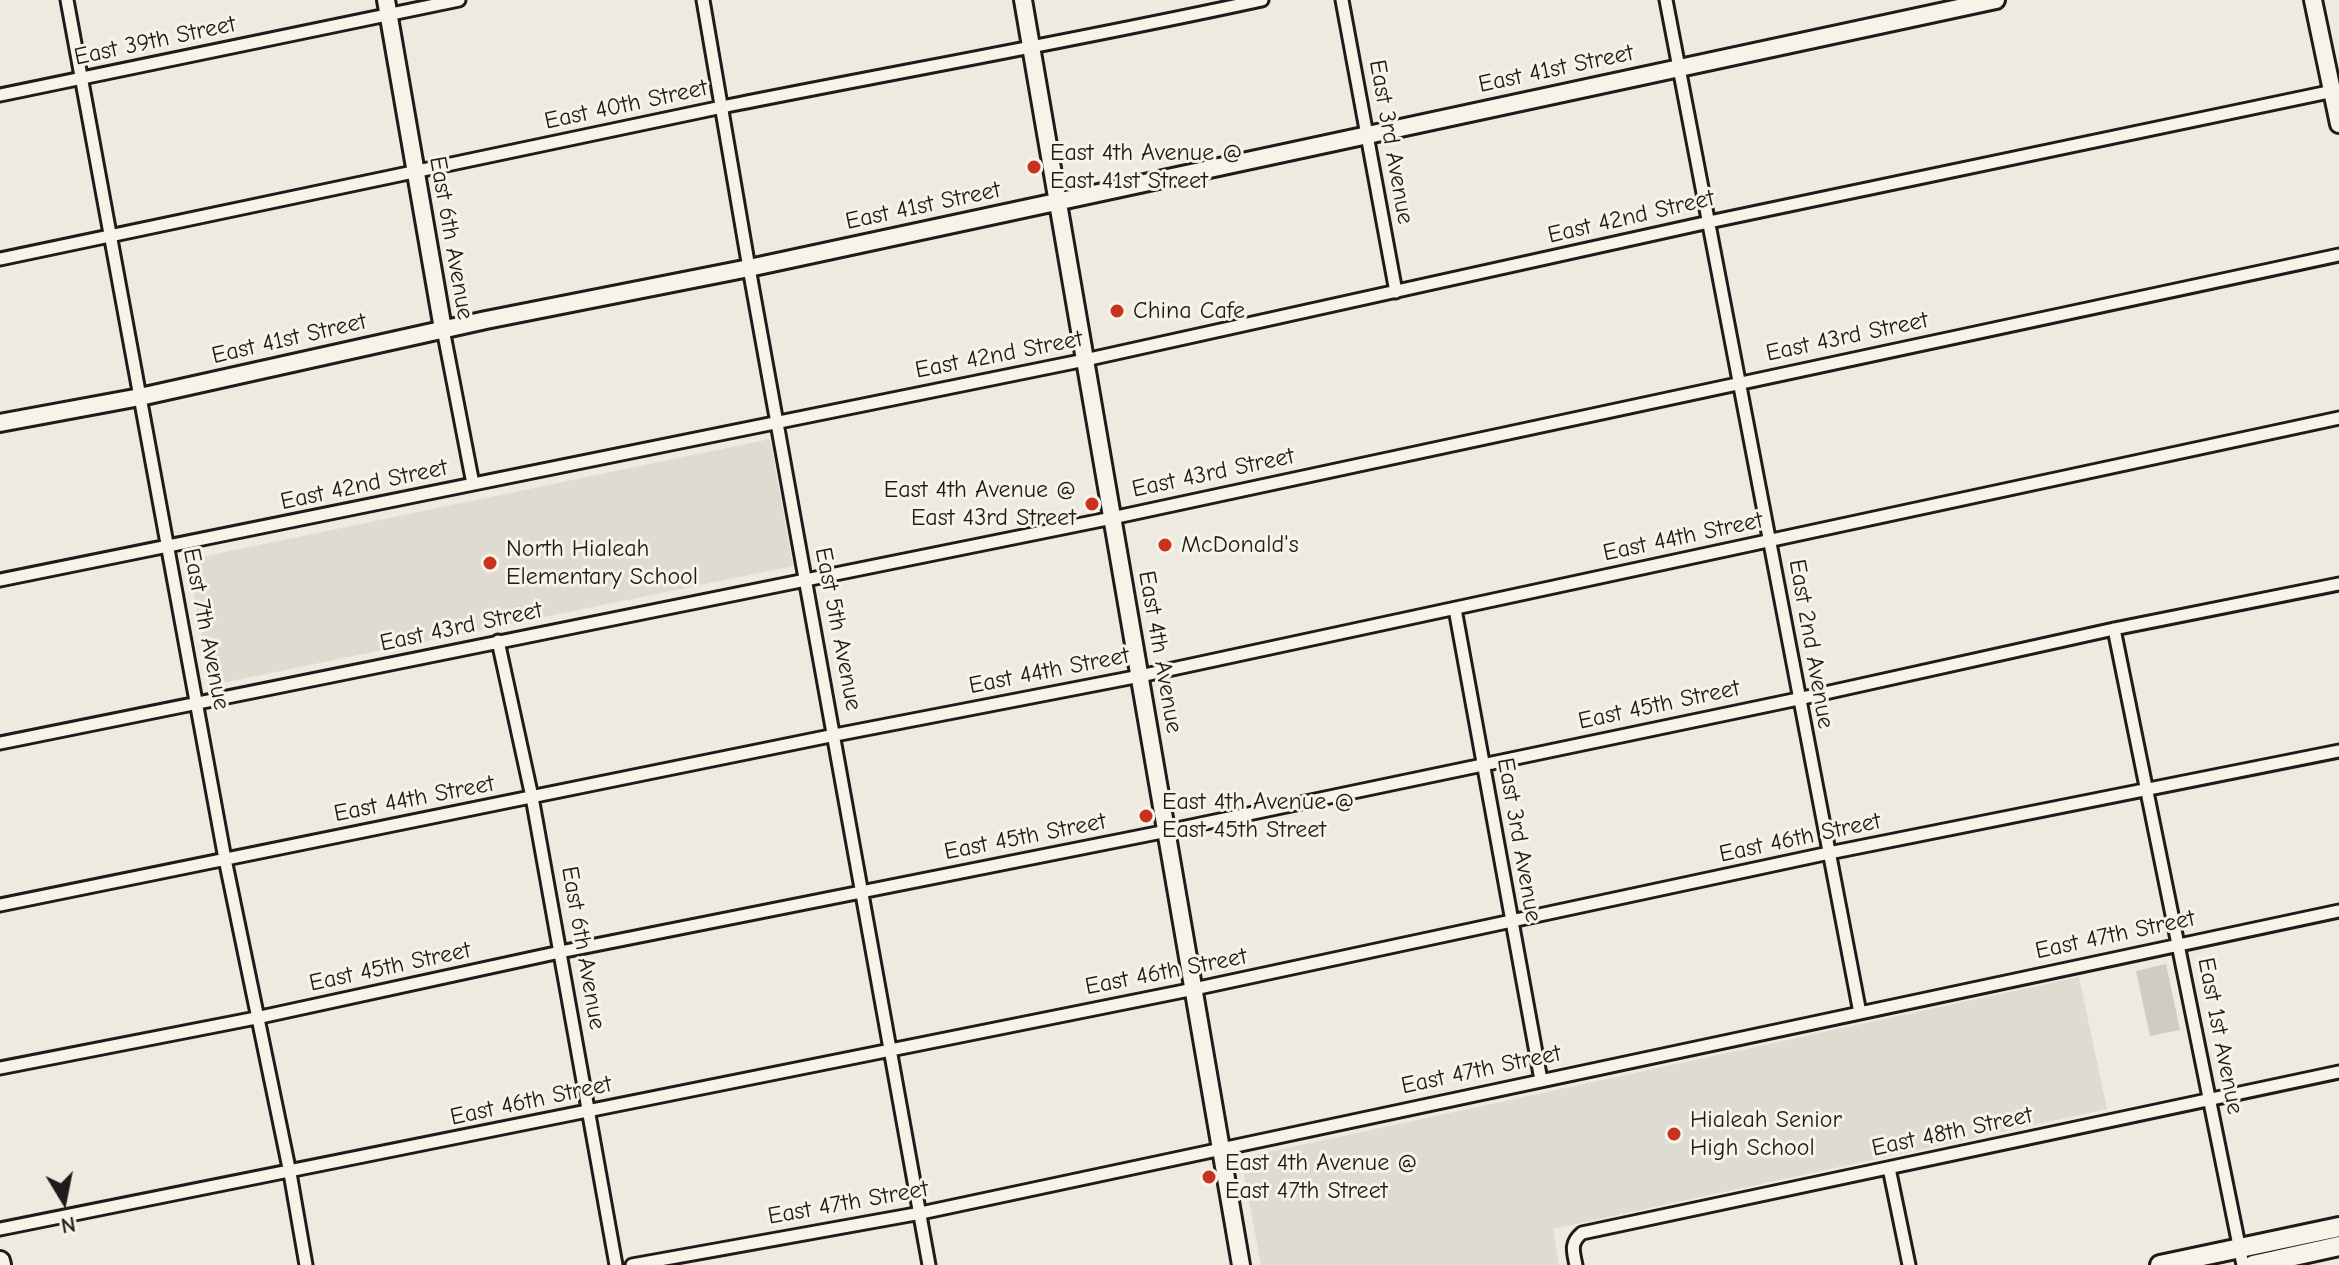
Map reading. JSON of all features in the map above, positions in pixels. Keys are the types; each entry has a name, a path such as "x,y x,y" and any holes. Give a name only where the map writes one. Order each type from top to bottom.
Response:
{"main road":[{"path":"2253,1265 2297,1252 2339,1227"},
{"path":"2160,1265 2339,1246"}],"street":[{"name":"East 7th Avenue","path":"67,0 199,704 225,859 306,1265"},
{"name":"East 39th Street","path":"0,95 388,7 459,0"},
{"name":"East 5th Avenue","path":"703,0 929,1265"},
{"name":"East 4th Avenue","path":"1023,0 1241,1265"},
{"name":"East 40th Street","path":"0,259 722,107 1031,48 1239,2 1262,0"},
{"name":"East 3rd Avenue","path":"1342,0 1396,292"},
{"name":"East 2nd Avenue","path":"1666,0 1860,1013"},
{"name":"East 41st Street","path":"0,423 140,397 443,329 749,268 1993,0"},
{"path":"2313,0 2336,91 2339,124"},
{"name":"East 6th Avenue","path":"388,7 473,484"},
{"name":"East 42nd Street","path":"0,580 1085,360 1709,222 2336,91"},
{"name":"East 43rd Street","path":"0,743 1112,518 2339,255"},
{"name":"East 44th Street","path":"0,905 1140,676 2339,418"},
{"name":"East 45th Street","path":"0,1068 1167,831 2339,584"},
{"name":"East 3rd Avenue","path":"1455,609 1541,1080"},
{"name":"East 1st Avenue","path":"2114,629 2241,1256"},
{"name":"East 6th Avenue","path":"498,641 532,797 616,1265"},
{"name":"East 46th Street","path":"0,1229 1194,989 1829,853 2339,751"},
{"name":"East 47th Street","path":"632,1265 921,1213 2339,911"},
{"name":"East 48th Street","path":"1576,1265 1572,1246 1582,1233 2339,1072"},
{"path":"1889,1168 1909,1265"}],"shaded area":[{"name":"North Hialeah Elementary School","path":"770,439 793,566 212,685 187,560"},
{"path":"2166,964 2180,1030 2150,1036 2136,971"},
{"name":"Hialeah Senior High School","path":"2079,977 2107,1109 1553,1229 1559,1265 1261,1265 1241,1158"}],"place":[{"name":"East 4th Avenue @ East 41st Street","path":"1034,167"},
{"name":"China Cafe","path":"1117,311"},
{"name":"East 4th Avenue @ East 43rd Street","path":"1092,504"},
{"name":"McDonald's","path":"1165,545"},
{"name":"North Hialeah Elementary School","path":"490,563"},
{"name":"East 4th Avenue @ East 45th Street","path":"1146,816"},
{"name":"Hialeah Senior High School","path":"1674,1134"},
{"name":"East 4th Avenue @ East 47th Street","path":"1209,1177"}]}
